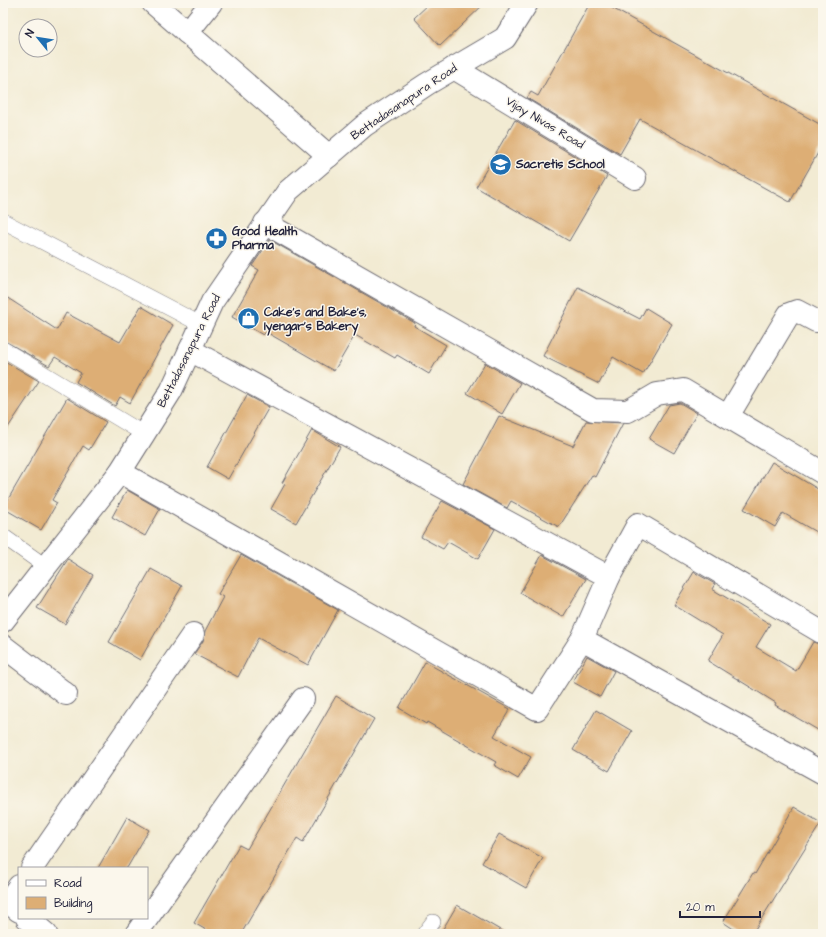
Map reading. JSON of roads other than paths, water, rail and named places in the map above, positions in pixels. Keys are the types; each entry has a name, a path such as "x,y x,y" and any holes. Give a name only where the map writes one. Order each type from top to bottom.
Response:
{"street":[{"path":"153,3 328,156"},
{"path":"187,33 211,3"},
{"name":"Bettadasanapura Road","path":"3,621 120,472 171,391 212,302 288,190 365,125 454,68 505,38 527,3"},
{"name":"Vijay Nivas Road","path":"454,68 635,178"},
{"path":"265,223 593,410 628,411 657,394 683,390 823,473"},
{"path":"728,416 789,314 797,311 816,321"},
{"path":"190,350 608,577"},
{"path":"120,472 538,709 582,639 608,577 638,524 823,633"},
{"path":"33,867 193,634"},
{"path":"582,639 823,773"},
{"path":"3,646 66,694"},
{"path":"148,917 303,698"},
{"path":"28,919 46,934"},
{"path":"136,934 147,919"}],"lane":[{"path":"3,221 202,325"},
{"path":"3,349 144,434"},
{"path":"3,536 45,566"},
{"path":"424,934 433,922"}],"place":[{"name":"Sacretis School","path":"500,164"},
{"name":"Good Health Pharma","path":"216,238"},
{"name":"Cake's and Bake's, Iyengar's Bakery","path":"248,319"}]}
